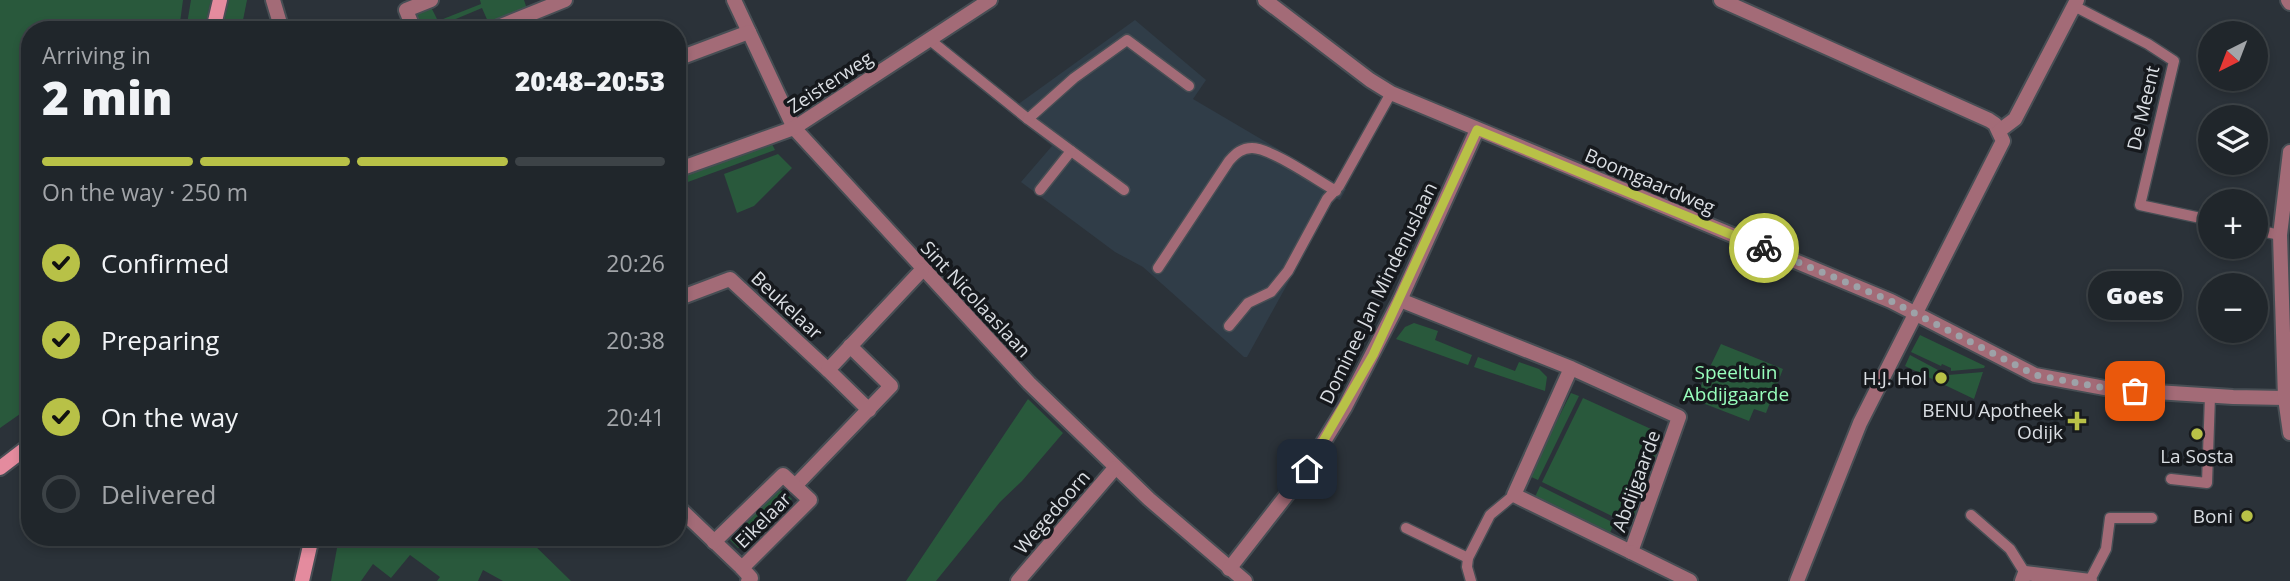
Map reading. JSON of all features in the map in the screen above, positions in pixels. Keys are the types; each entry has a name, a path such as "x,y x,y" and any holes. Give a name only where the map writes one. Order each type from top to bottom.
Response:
{"street":[{"path":"214,21 220,0"},
{"path":"272,0 279,21"},
{"path":"410,21 406,10 431,0"},
{"path":"513,21 565,0"},
{"name":"Sint Nicolaaslaan","path":"734,0 794,128 922,270 1029,383 1115,468 1245,581"},
{"name":"Zeisterweg","path":"686,167 794,128 990,0"},
{"name":"Boomgaardweg","path":"1265,0 1391,93 1915,313 2035,375 2110,389 2285,398"},
{"path":"1721,0 1989,120 1999,131 2002,146 1860,423 1797,581"},
{"path":"1999,131 2015,119 2076,3"},
{"path":"686,56 749,32"},
{"name":"Dominee Jan Mindenuslaan","path":"1229,569 1276,511 1322,446 1373,355 1400,300 1477,130"},
{"path":"2290,152 2280,234 2285,398 2290,433"},
{"path":"869,410 828,370 922,270"},
{"name":"Beukelaar","path":"686,296 730,279 828,370"},
{"name":"Abdijgaarde","path":"1400,300 1571,368 1679,417 1631,552"},
{"name":"Eikelaar","path":"795,486 891,386 850,346"},
{"path":"1514,495 1571,368"},
{"path":"0,468 21,452"},
{"name":"Wegedoorn","path":"1018,581 1115,468"},
{"name":"Eikelaar","path":"715,542 783,475 810,500 745,574"},
{"name":"Abdijgaarde","path":"1514,495 1683,580"},
{"path":"686,515 745,574"},
{"path":"302,581 310,546"},
{"path":"2023,577 2090,581"}],"lane":[{"name":"De Meent","path":"2076,3 2174,61 2140,205 2198,217"},
{"path":"930,40 1028,119 1124,190"},
{"path":"1028,119 1074,78 1128,40 1189,86"},
{"path":"1228,326 1248,303 1271,292 1288,271 1327,199 1336,191 1391,93"},
{"path":"1158,268 1229,161 1244,149 1256,148 1269,152 1336,191"},
{"path":"1040,190 1071,151"},
{"path":"2268,232 2280,234"},
{"path":"2171,479 2207,484 2210,396"},
{"path":"1471,581 1467,567 1468,558 1490,515 1514,495"},
{"path":"1971,515 2010,549 2023,577"},
{"path":"2090,581 2106,549 2110,518 2152,518"},
{"path":"1406,528 1468,558"}],"shaded area":[{"path":"1135,20 1206,80 1193,99 1346,189 1340,200 1335,198 1247,357 1143,267 1115,252 1021,182 1052,146 936,54 949,46 955,54 1017,105"}],"green space":[{"path":"0,0 183,0 180,21 21,21 21,413 0,428"},
{"path":"191,0 211,0 206,21 188,21"},
{"path":"229,0 247,0 243,21 224,21"},
{"path":"480,0 524,0 527,9 497,21 488,21 482,8 451,21 438,21 481,4"},
{"path":"431,7 438,21 419,21 416,13"},
{"path":"771,142 775,150 686,183 686,174"},
{"path":"778,154 792,168 754,206 737,213 724,174"},
{"path":"1414,323 1438,331 1435,340 1472,355 1468,365 1396,339 1405,327"},
{"path":"1920,335 1985,366 1951,371 1951,368 1911,352"},
{"name":"Speeltuin Abdijgaarde","path":"1721,344 1783,369 1766,413 1754,409 1749,421 1700,402 1696,396"},
{"path":"1910,355 1938,370 1940,381 1943,377 1947,379 1948,375 1983,372 1974,399 1905,366"},
{"path":"1478,357 1515,371 1519,362 1539,369 1547,377 1545,391 1474,367"},
{"path":"1571,393 1579,396 1538,480 1529,476"},
{"path":"1583,398 1651,429 1616,518 1542,482"},
{"path":"1028,399 1063,433 1000,502 936,581 906,581"},
{"path":"1656,432 1665,436 1664,440 1631,524 1621,520"},
{"path":"1540,486 1614,523 1610,533 1535,497"},
{"path":"778,490 792,499 744,548 738,548 730,540"},
{"path":"337,546 535,546 571,581 503,581 483,570 478,581 437,581 440,577 410,555 391,578 373,564 361,581 331,581"}],"way so far":[{"path":"1764,248 1891,301 2035,375 2135,391"}],"place":[{"name":"H.J. Hol","path":"1941,378"},
{"name":"Goes","path":"2135,391"},
{"name":"BENU Apotheek Odijk","path":"2077,421"},
{"name":"La Sosta","path":"2197,434"},
{"name":"Boni","path":"2247,516"}],"route":[{"path":"1307,469 1373,355 1477,130 1764,248"}]}
